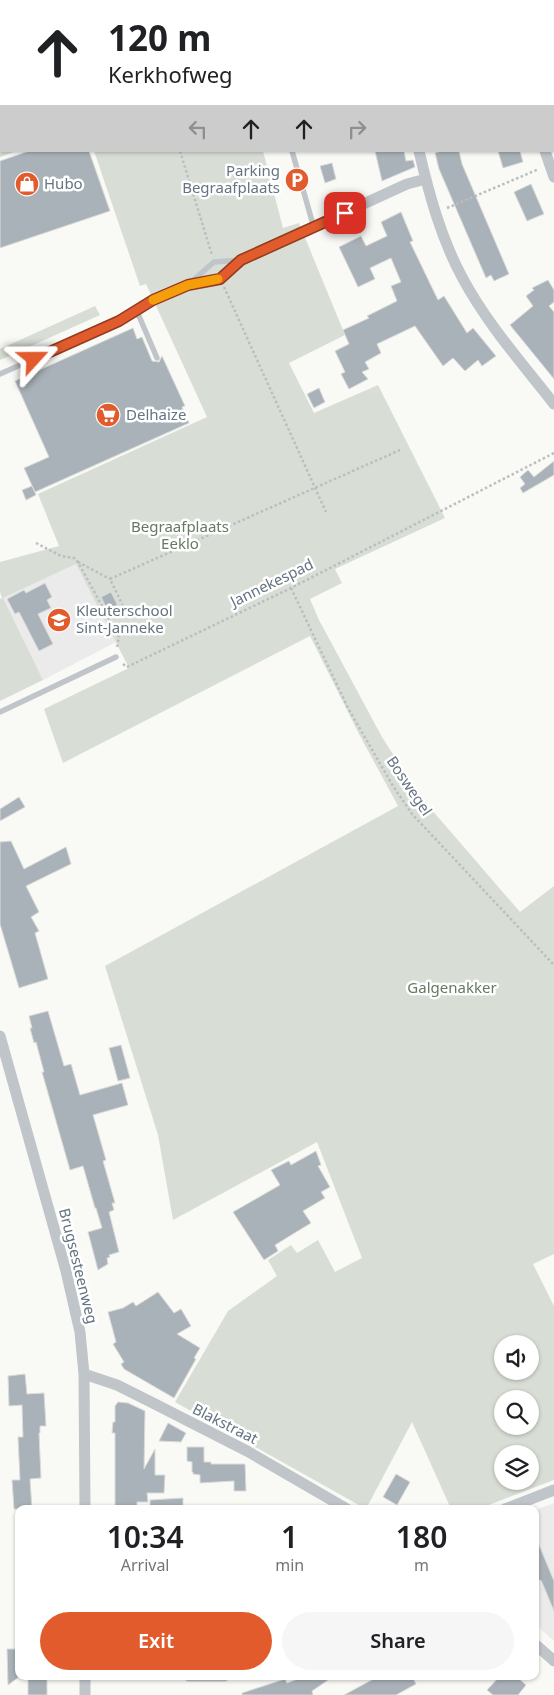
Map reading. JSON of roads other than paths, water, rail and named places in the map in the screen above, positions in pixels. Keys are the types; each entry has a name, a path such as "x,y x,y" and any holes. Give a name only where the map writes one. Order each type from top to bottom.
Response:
{"street":[{"path":"419,152 436,213 462,278 489,321 554,404"},
{"path":"546,152 552,170"},
{"path":"241,260 408,184 426,178"},
{"name":"Brugsesteenweg","path":"0,1036 74,1304 84,1374 85,1505"},
{"name":"Blakstraat","path":"84,1374 117,1385 149,1401 247,1452 341,1505"},
{"path":"516,1505 554,1490"},
{"path":"539,1648 554,1661"},
{"path":"85,1680 85,1695"}],"lane":[{"path":"292,152 314,228"},
{"path":"188,285 214,262 241,260"},
{"path":"0,374 119,321 153,300 188,285 220,279 241,260"},
{"path":"131,312 139,316 157,358"},
{"path":"0,712 116,658"}],"place":[{"name":"Parking Begraafplaats","path":"297,180"},
{"name":"Hubo","path":"27,184"},
{"name":"Delhaize","path":"108,415"},
{"name":"Kleuterschool Sint-Janneke","path":"59,620"}],"park label":[{"name":"Begraafplaats Eeklo","path":"180,536"},
{"name":"Galgenakker","path":"452,988"}]}
